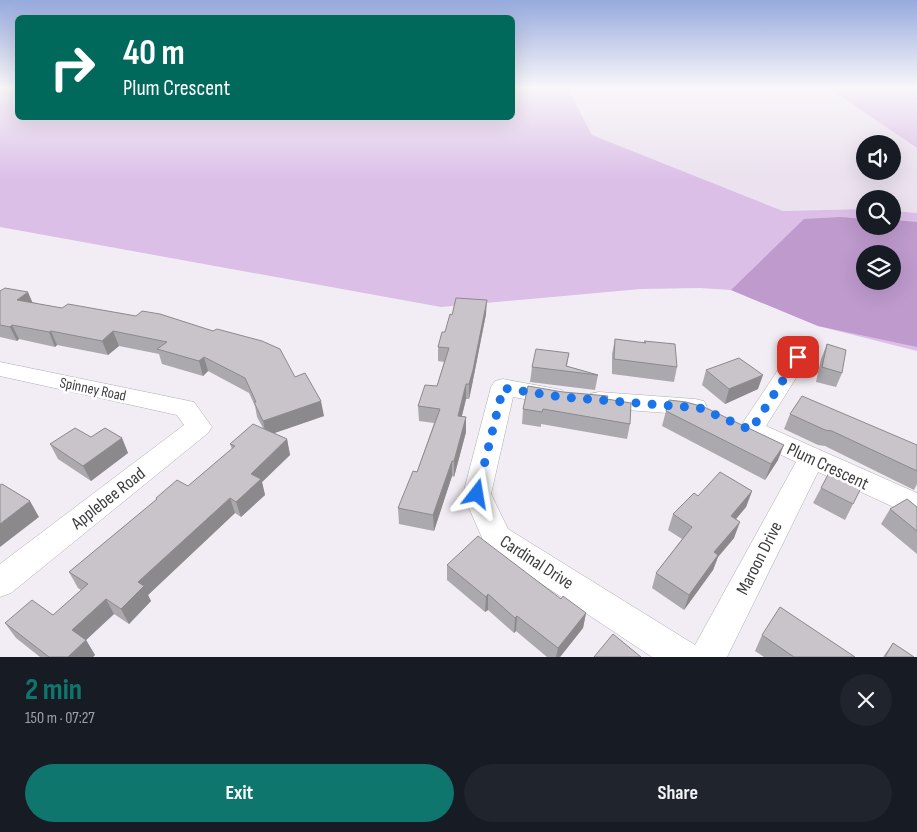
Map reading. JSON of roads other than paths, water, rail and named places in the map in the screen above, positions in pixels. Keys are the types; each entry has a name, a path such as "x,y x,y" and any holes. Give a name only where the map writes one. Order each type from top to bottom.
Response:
{"street":[{"path":"751,430 798,357"},
{"name":"Spinney Road","path":"0,369 185,408"},
{"name":"Plum Crescent","path":"503,388 561,397 700,408 917,506"},
{"name":"Cardinal Drive","path":"503,388 477,494 497,538 683,657"},
{"name":"Applebee Road","path":"0,584 199,427 185,408"},
{"name":"Maroon Drive","path":"708,657 811,459"}]}
